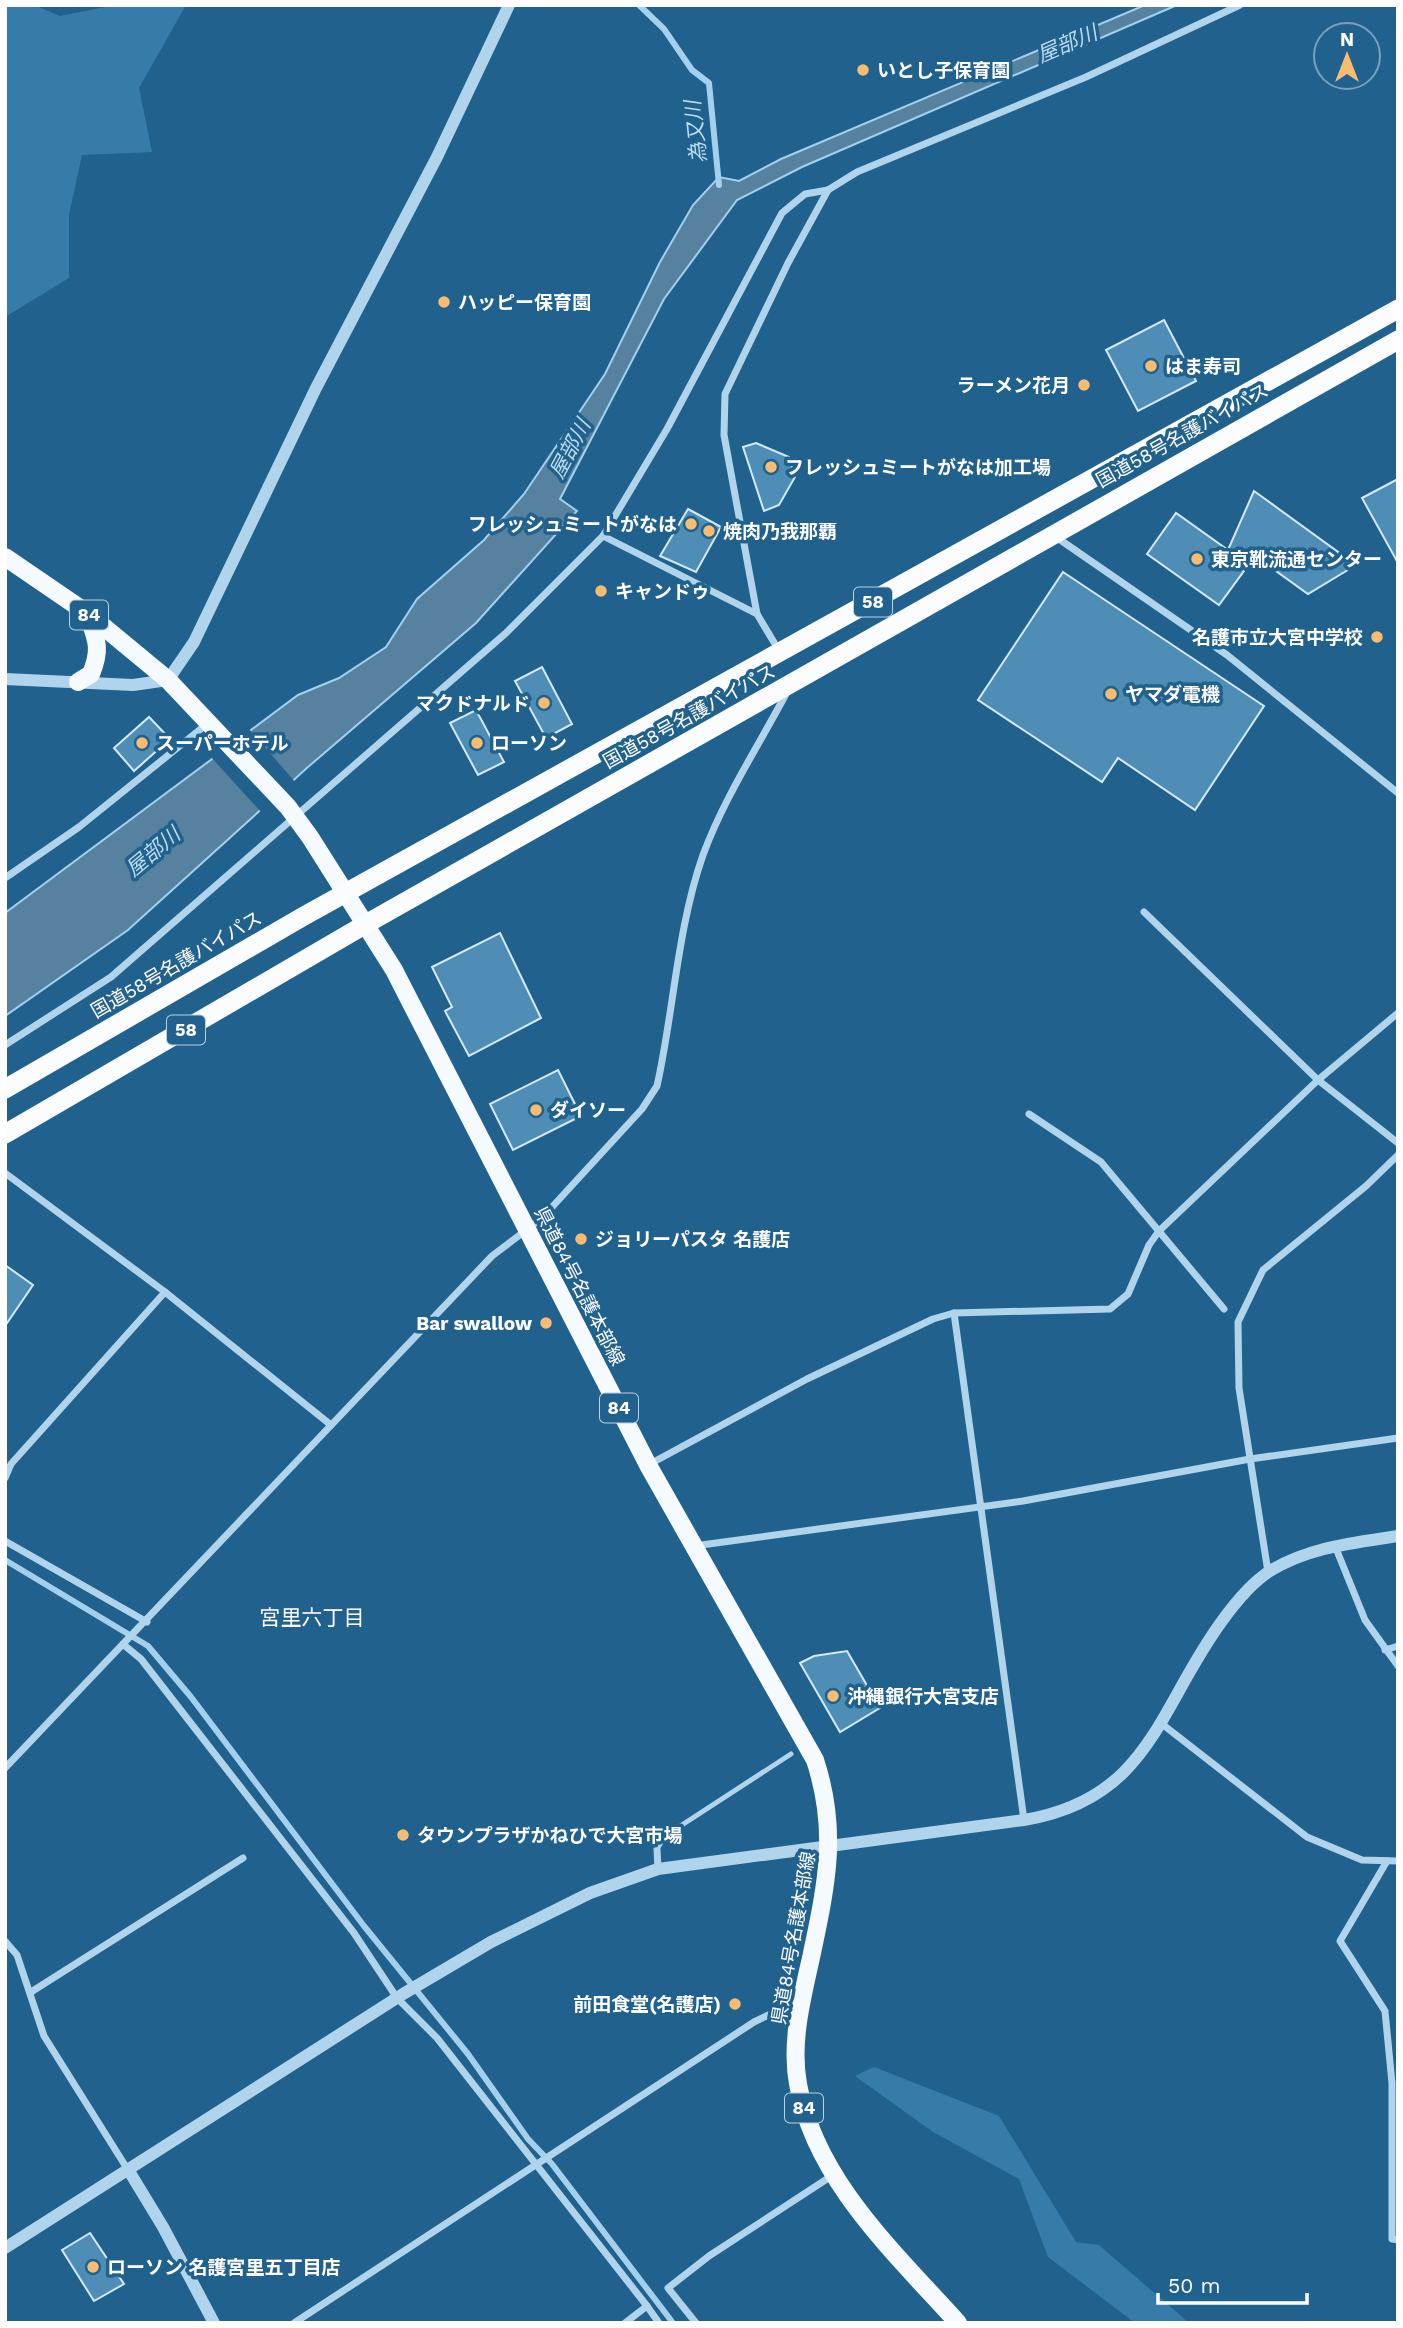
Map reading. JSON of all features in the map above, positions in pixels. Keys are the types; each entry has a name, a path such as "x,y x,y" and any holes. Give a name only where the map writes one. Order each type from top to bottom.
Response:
{"highway":[{"name":"国道58号名護バイパス","path":"5,1089 347,893 1398,309"},
{"name":"国道58号名護バイパス","path":"5,1134 366,924 1398,340"}],"main road":[{"name":"県道84号名護本部線","path":"5,557 87,613 168,680 213,725 291,811 347,893 394,970 648,1465 815,1760 828,1812 830,1846 825,1892 802,1998 796,2045 798,2083 807,2118 833,2175 954,2321"},
{"path":"78,682 91,674 98,654 99,646 87,613"}],"street":[{"path":"5,679 133,685 168,680 194,642 316,388 437,158 509,5"},
{"path":"5,1045 111,977 291,811 506,633 603,536 667,429 782,213 805,194 828,190 858,172 1086,77 1240,5"},
{"path":"781,653 757,614 724,435 725,394 788,263 828,190"},
{"path":"1053,535 1227,655 1398,793"},
{"path":"603,536 757,614"},
{"path":"5,1768 147,1622 492,1256 542,1218 642,1109 657,1086 686,915 704,853 727,801 792,684"},
{"path":"5,878 79,827 213,725"},
{"path":"1144,912 1318,1080 1398,1143"},
{"path":"648,1465 807,1378 933,1319 954,1313 1110,1309 1128,1294 1149,1245 1159,1231 1318,1080 1398,1013"},
{"path":"1029,1114 1101,1162 1224,1309"},
{"path":"1268,1572 1239,1388 1238,1322 1263,1270 1366,1186 1398,1155"},
{"path":"5,1172 165,1292 331,1425"},
{"path":"5,1478 11,1464 165,1292"},
{"path":"954,1313 1024,1819"},
{"path":"694,1546 982,1506 1250,1459 1398,1437"},
{"path":"5,2248 400,1996 552,1909 658,1869 1053,1815 1099,1794 1139,1757 1162,1724 1210,1637 1234,1605 1268,1572 1313,1551 1398,1536"},
{"path":"5,1541 147,1622"},
{"path":"1335,1546 1365,1620 1398,1666"},
{"path":"124,1645 141,1659 400,1996 437,2038 659,2323"},
{"path":"1385,1650 1398,1646"},
{"path":"1162,1724 1307,1837 1362,1860 1398,1861"},
{"path":"657,1849 658,1869"},
{"path":"31,1992 243,1858"},
{"path":"1387,1861 1340,1941 1385,2011 1392,2083 1392,2239 1398,2240"},
{"path":"5,1941 17,1955 44,2036 163,2227 214,2323"},
{"path":"295,2323 754,2022 802,1998"},
{"path":"696,2323 668,2288 709,2256 833,2175"},
{"path":"625,2323 647,2306"}],"lane":[{"path":"657,1849 665,1836 791,1754"}],"shaded area":[{"path":"5,5 34,5 60,16 115,5 186,5 139,88 152,152 82,155 69,215 69,278 5,317"},
{"path":"874,2067 999,2116 1076,2242 1099,2245 1189,2323 1135,2323 1048,2257 1019,2179 933,2132 855,2076"}],"water":[{"name":"屋部川","path":"1145,5 1177,5 802,167 737,200 664,299 560,499 577,511 476,623 308,767 128,930 5,1016 5,913 298,695 339,678 386,647 417,599 484,540 524,494 605,374 660,262 693,205 719,177 739,181 781,159"}],"pier":[{"path":"248,728 296,783 262,813 210,756"}],"building":[{"name":"はま寿司","path":"1164,320 1196,381 1138,411 1106,350"},
{"name":"フレッシュミートがなは加工場","path":"756,443 789,457 795,477 779,505 764,511 743,447"},
{"path":"1398,479 1398,563 1362,498"},
{"path":"1254,491 1356,565 1308,594 1255,556 1219,605 1147,554 1176,513 1228,550"},
{"path":"688,509 721,527 696,572 660,556"},
{"path":"1063,572 1264,706 1195,810 1118,758 1102,782 978,700"},
{"name":"マクドナルド","path":"542,667 572,724 546,738 515,681"},
{"name":"ローソン","path":"476,710 504,762 478,775 450,723"},
{"name":"スーパーホテル","path":"149,717 170,739 134,771 114,748"},
{"path":"500,933 541,1018 469,1056 445,1011 452,1007 432,967"},
{"name":"ダイソー","path":"558,1070 581,1116 513,1150 490,1104"},
{"path":"5,1265 33,1285 5,1326"},
{"path":"847,1651 880,1708 840,1732 800,1663 814,1656"},
{"name":"ローソン 名護宮里五丁目店","path":"90,2233 124,2284 94,2301 62,2250"}],"waterway":[{"name":"為又川","path":"639,5 664,29 692,70 709,83 719,185"},
{"path":"5,1560 148,1646 191,1697 364,1926 468,2054 528,2139 552,2164 673,2323"}],"place":[{"name":"いとし子保育園","path":"863,70"},
{"name":"ハッピー保育園","path":"444,302"},
{"name":"はま寿司","path":"1151,366"},
{"name":"ラーメン花月","path":"1084,385"},
{"name":"フレッシュミートがなは加工場","path":"771,467"},
{"name":"フレッシュミートがなは","path":"691,524"},
{"name":"焼肉乃我那覇","path":"709,531"},
{"name":"東京靴流通センター","path":"1197,559"},
{"name":"キャンドゥ","path":"601,591"},
{"name":"名護市立大宮中学校","path":"1377,637"},
{"name":"ヤマダ電機","path":"1111,694"},
{"name":"マクドナルド","path":"544,703"},
{"name":"スーパーホテル","path":"142,743"},
{"name":"ローソン","path":"477,743"},
{"name":"ダイソー","path":"536,1110"},
{"name":"ジョリーパスタ 名護店","path":"581,1239"},
{"name":"Bar swallow","path":"546,1323"},
{"name":"沖縄銀行大宮支店","path":"833,1696"},
{"name":"タウンプラザかねひで大宮市場","path":"403,1835"},
{"name":"前田食堂(名護店)","path":"735,2004"},
{"name":"ローソン 名護宮里五丁目店","path":"93,2267"}],"district":[{"name":"宮里六丁目","path":"312,1618"}]}
